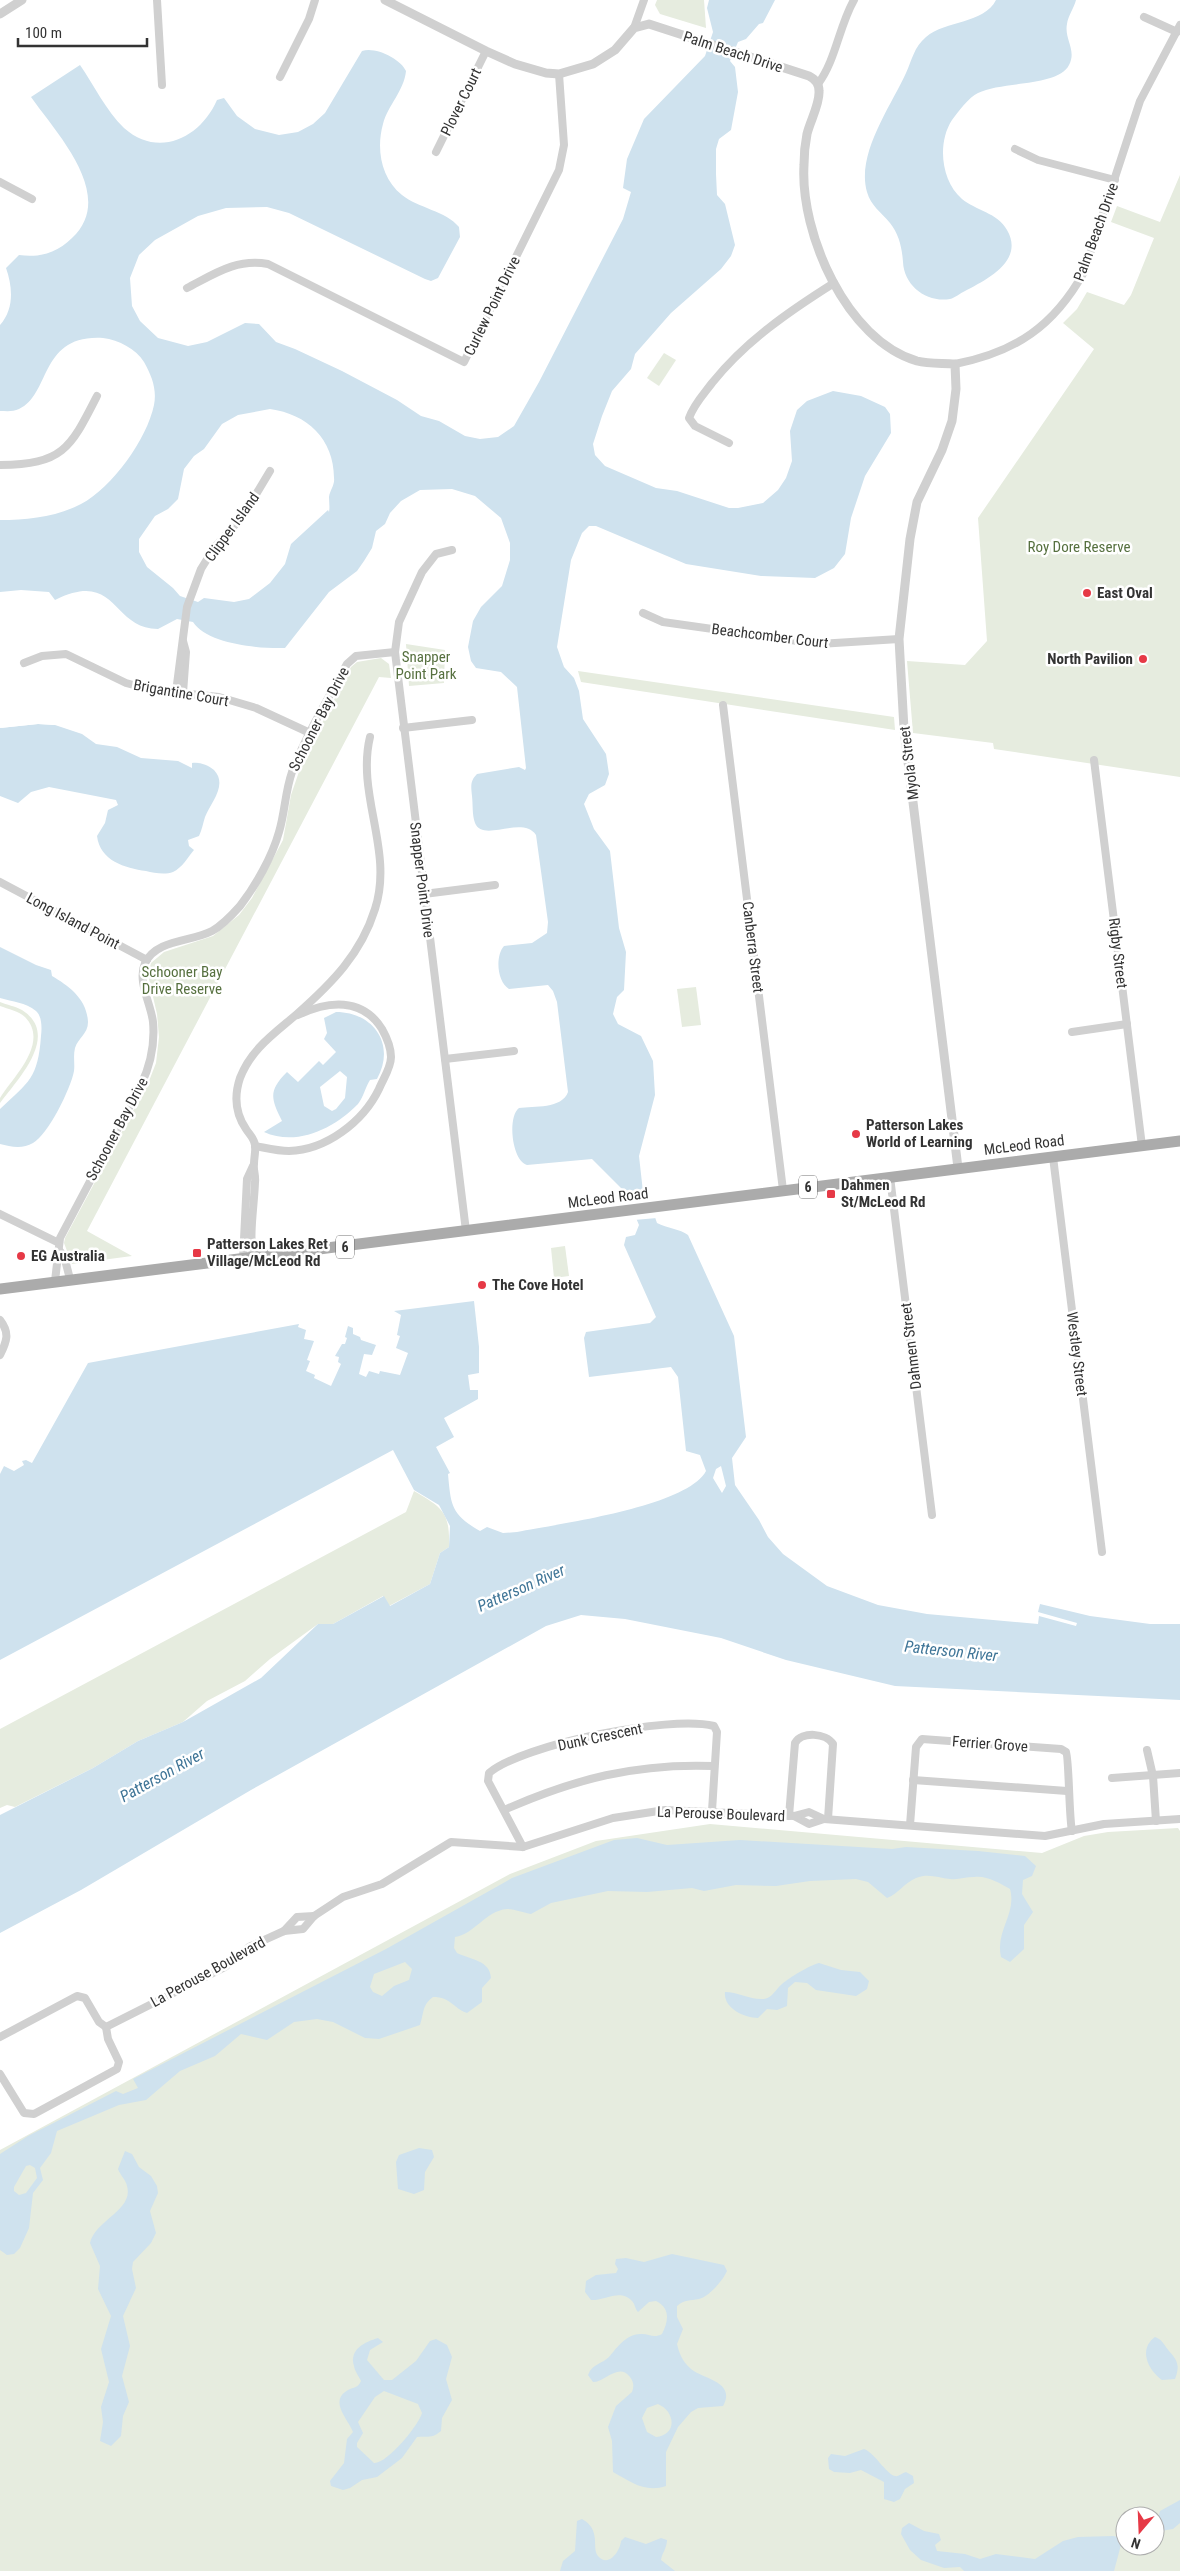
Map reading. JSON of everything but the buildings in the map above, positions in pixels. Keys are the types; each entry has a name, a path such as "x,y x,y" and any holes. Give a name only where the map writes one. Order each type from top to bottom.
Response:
{"main road":[{"name":"McLeod Road","path":"70,1279 1180,1141"},
{"name":"6","path":"0,1288 70,1279"}],"street":[{"path":"0,14 22,0"},
{"path":"157,0 162,84"},
{"path":"280,77 309,19 315,0"},
{"path":"385,0 486,51 533,71 559,74 582,68 604,58 615,50 634,28 644,0"},
{"path":"818,84 825,74 840,28 854,0"},
{"path":"1144,17 1178,29"},
{"name":"Palm Beach Drive","path":"634,28 649,24 809,76 818,84 819,92 807,136 804,165 805,196 811,225 834,283 859,319 888,347 917,361 954,364 980,359 1012,347 1058,312 1072,294 1084,272 1140,101 1178,29"},
{"name":"Plover Court","path":"436,152 486,51"},
{"name":"Curlew Point Drive","path":"187,288 235,264 254,261 268,264 464,362 559,170 564,145 559,74"},
{"path":"1015,149 1038,160 1115,180"},
{"path":"0,182 32,199"},
{"path":"729,443 695,426 689,418 693,407 727,364 753,340 782,316 834,283"},
{"name":"Myola Street","path":"954,364 956,390 952,421 942,450 917,502 910,539 899,639 904,729 958,1168"},
{"path":"0,465 29,464 53,457 73,440 97,396"},
{"name":"Clipper Island","path":"180,692 186,652 183,641 184,620 189,598 201,569 214,548 243,516 270,471"},
{"name":"Snapper Point Drive","path":"452,550 438,553 424,569 398,622 395,652 466,1231"},
{"name":"Beachcomber Court","path":"643,613 663,622 819,644 899,639"},
{"name":"Schooner Bay Drive","path":"59,1247 141,1085 148,1066 153,1035 151,1010 143,982 143,969 147,960 166,945 212,930 228,919 246,897 277,838 288,782 310,733 348,662 356,656 395,652"},
{"name":"Brigantine Court","path":"24,663 42,656 66,654 126,683 152,690 219,697 256,708 310,733"},
{"name":"Canberra Street","path":"723,705 783,1190"},
{"path":"403,728 472,720"},
{"path":"248,1258 255,1180 253,1166 255,1146 253,1138 238,1111 236,1098 238,1087 242,1073 255,1051 340,973 356,952 370,925 378,898 380,848 366,773 370,737"},
{"name":"Rigby Street","path":"1094,760 1142,1146"},
{"name":"Long Island Point","path":"0,882 147,960"},
{"path":"424,894 494,885"},
{"path":"255,1146 289,1151 317,1145 352,1124 376,1094 390,1064 391,1049 387,1038 376,1020 368,1013 348,1005 331,1003 325,999 321,990"},
{"path":"288,1021 331,1003"},
{"path":"1072,1032 1126,1024"},
{"path":"446,1059 514,1051"},
{"name":"Westley Street","path":"1053,1157 1102,1552"},
{"name":"Dahmen Street","path":"890,1177 932,1515"},
{"path":"0,1214 59,1247 64,1256 70,1279"},
{"path":"55,1281 59,1247"},
{"path":"0,1320 7,1329 8,1340 0,1355"},
{"name":"Dunk Crescent","path":"523,1847 488,1780 489,1774 524,1756 577,1738 644,1727 710,1725 716,1728 712,1811"},
{"path":"792,1816 795,1743 804,1735 824,1736 833,1744 826,1819"},
{"name":"Ferrier Grove","path":"910,1825 916,1747 922,1740 1061,1749 1068,1755 1067,1791 1072,1831"},
{"path":"1147,1750 1153,1776 1156,1821"},
{"path":"504,1810 544,1793 594,1777 660,1766 714,1766"},
{"path":"1112,1778 1180,1773"},
{"path":"913,1780 1067,1791"},
{"name":"La Perouse Boulevard","path":"106,2028 222,1968 249,1947 284,1931 303,1929 314,1916 343,1897 382,1884 450,1842 523,1847 613,1818 665,1810 792,1816 810,1812 826,1819 1045,1836 1104,1824 1180,1819"},
{"name":"La Perouse Boulevard","path":"792,1816 809,1824 826,1819"},
{"name":"La Perouse Boulevard","path":"284,1931 297,1917 314,1916"},
{"path":"0,2037 78,1996 85,1998 99,2022 106,2028 108,2039 119,2062 117,2069 34,2114 24,2114 0,2074"}],"green space":[{"path":"657,0 704,0 706,28 660,14 655,5"},
{"name":"Roy Dore Reserve","path":"1180,175 1180,777 994,749 993,743 913,733 907,661 965,665 987,641 978,518 1094,349 1063,323 1077,309 1087,292 1124,305 1131,295 1154,238 1111,222 1117,206 1160,222"},
{"path":"664,353 676,360 659,386 647,378"},
{"name":"Snapper Point Park","path":"406,644 445,650 444,683 409,686"},
{"name":"Schooner Bay Drive Reserve","path":"381,658 389,664 391,678 379,677 87,1231 132,1256 72,1264 64,1243 65,1238 149,1081 156,1063 159,1037 157,1014 148,975 151,963 164,952 213,936 239,915 252,898 283,840 291,795 303,760 351,667 357,662"},
{"path":"578,671 894,717 895,730 581,682"},
{"path":"696,987 701,1025 682,1027 677,989"},
{"path":"0,1002 22,1010 33,1020 38,1032 37,1044 32,1057 17,1082 0,1103 0,1098 27,1059 32,1049 33,1038 32,1027 25,1017 0,1006"},
{"path":"565,1246 569,1276 554,1278 551,1248"},
{"path":"414,1491 432,1502 443,1512 448,1526 449,1547 440,1553 430,1584 389,1606 383,1596 333,1624 318,1624 270,1659 245,1681 207,1701 183,1722 138,1741 93,1768 15,1807 7,1805 0,1808 0,1729 406,1512"},
{"path":"710,1824 1042,1853 1084,1836 1108,1832 1178,1828 1180,1831 1180,2571 0,2571 0,2150 510,1874 596,1841"}],"water":[{"name":"Patterson River","path":"709,0 775,0 763,23 759,24 746,39 738,42 730,61 735,67 738,92 731,130 719,139 716,149 716,174 717,195 725,204 735,245 731,256 721,269 671,313 635,354 631,369 612,391 602,416 593,444 595,455 605,466 656,488 677,491 729,508 738,508 763,503 778,490 786,478 792,461 790,431 797,410 807,401 833,391 861,396 885,407 890,414 891,433 865,476 851,518 845,554 834,568 815,578 761,576 686,564 596,526 589,526 582,533 571,560 557,647 564,667 574,678 579,691 583,719 606,754 609,774 605,785 589,794 584,804 594,829 610,851 619,928 626,952 624,990 617,997 613,1014 618,1024 641,1036 653,1061 655,1095 639,1156 643,1192 647,1194 657,1223 688,1235 734,1336 746,1437 732,1458 735,1485 759,1520 768,1537 783,1554 827,1586 878,1605 927,1614 1038,1624 1039,1616 1076,1626 1077,1623 1038,1612 1040,1604 1090,1616 1150,1624 1180,1624 1180,1700 895,1686 786,1660 721,1638 625,1619 581,1615 546,1626 251,1790 81,1890 0,1933 0,1815 93,1768 138,1741 183,1722 261,1678 318,1624 333,1624 384,1596 390,1606 430,1584 440,1553 449,1547 450,1526 439,1505 414,1490 393,1450 0,1660 0,1474 4,1466 14,1471 24,1465 22,1461 26,1460 32,1463 88,1363 299,1324 298,1327 306,1330 304,1339 314,1341 307,1360 310,1361 306,1371 315,1375 314,1378 331,1386 341,1364 338,1362 339,1357 335,1356 342,1344 345,1344 348,1326 353,1328 353,1334 360,1337 361,1340 376,1345 372,1355 364,1354 359,1374 366,1377 369,1371 379,1374 380,1371 400,1375 408,1353 396,1348 400,1336 397,1335 401,1315 394,1311 474,1301 479,1347 479,1373 468,1375 470,1390 478,1390 478,1399 444,1418 454,1437 436,1447 450,1473 448,1474 449,1485 454,1508 470,1525 480,1531 487,1527 503,1533 589,1519 648,1504 674,1495 694,1484 706,1471 700,1455 686,1451 678,1377 671,1367 589,1377 584,1338 586,1332 650,1323 656,1317 624,1245 626,1237 635,1235 639,1225 625,1192 592,1159 527,1165 522,1162 515,1148 512,1129 515,1113 519,1108 554,1104 565,1097 568,1092 557,1002 553,991 548,985 509,989 502,981 498,962 504,946 532,943 547,933 548,922 536,835 530,830 522,828 486,830 479,828 475,823 473,813 471,789 473,779 477,774 519,767 525,770 526,768 517,687 501,672 476,668 471,661 468,647 473,621 481,607 502,586 510,560 510,543 501,518 475,496 452,489 420,490 401,501 390,513 385,524 376,531 372,548 357,571 329,592 285,648 235,644 210,635 193,622 177,619 158,629 143,626 131,620 103,596 91,591 76,592 55,600 49,592 21,590 0,592 0,520 52,515 81,504 93,497 116,475 136,447 150,418 155,399 151,378 141,357 121,343 109,339 82,339 67,345 57,355 29,402 17,410 0,411 0,325 8,312 11,298 6,268 19,255 41,255 54,251 66,243 84,221 88,203 86,185 78,166 55,129 31,97 80,65 100,98 124,128 137,137 151,142 165,143 178,140 190,133 210,113 217,100 224,98 237,116 255,129 279,135 298,132 313,124 325,113 362,51 374,50 399,62 406,71 405,78 385,117 381,134 380,153 389,180 402,195 447,217 459,227 460,237 438,278 431,281 425,279 289,213 267,207 226,208 198,216 155,240 139,255 130,278 132,306 140,321 158,338 188,346 207,342 245,323 259,324 276,342 342,371 397,400 421,416 439,421 465,436 480,439 498,437 514,426 539,382 623,219 631,192 623,188 627,159 644,119 705,56 713,32 707,8","holes":["270,409 296,416 307,423 324,440 333,464 334,478 329,497 329,512 328,510 291,544 285,564 270,583 249,599 234,602 204,598 198,602 180,596 147,567 139,552 139,539 155,516 168,509 178,499 184,469 194,456 204,449 222,424 238,415","721,1466 726,1486 722,1493 713,1478 716,1469"]},
{"path":"996,0 1076,0 1067,24 1067,35 1072,54 1071,60 1063,72 1053,77 988,89 978,93 960,109 947,129 943,150 949,182 967,203 1003,224 1011,241 1011,251 1001,268 992,275 952,298 941,300 918,291 904,271 898,236 890,223 874,205 867,192 866,162 884,115 916,49 922,41 944,27 983,14"},
{"path":"38,724 55,725 82,734 96,744 117,747 141,758 178,761 192,768 192,763 198,763 207,765 214,770 219,782 217,794 205,817 199,836 188,840 189,846 194,850 182,865 173,872 160,873 130,868 108,857 99,845 97,836 105,823 108,810 118,805 116,800 49,787 31,792 18,803 0,796 0,728"},
{"path":"0,947 36,965 51,970 52,976 65,984 81,1000 88,1022 85,1033 75,1048 74,1071 64,1099 52,1121 39,1138 29,1145 21,1147 0,1144 0,1109 25,1085 34,1070 40,1050 41,1022 38,1013 32,1008 0,998"},
{"path":"336,1012 349,1013 371,1024 378,1033 384,1054 377,1079 370,1080 362,1098 349,1113 315,1133 289,1137 264,1132 282,1121 275,1107 273,1095 277,1085 287,1072 298,1082 319,1061 323,1065 336,1052 324,1039 327,1033 324,1018","holes":["340,1071 347,1077 345,1098 332,1111 324,1106 320,1087"]},
{"path":"637,1838 667,1845 740,1840 892,1849 906,1847 978,1851 1025,1856 1036,1866 1032,1876 1023,1880 1022,1894 1033,1912 1024,1925 1024,1949 1010,1962 1001,1957 1000,1948 1003,1931 1011,1907 1010,1889 983,1877 953,1879 929,1876 916,1878 887,1898 868,1882 856,1879 810,1881 776,1886 736,1885 704,1891 692,1888 647,1892 608,1891 551,1903 531,1914 510,1909 499,1911 468,1932 455,1937 454,1948 457,1953 479,1961 487,1967 491,1978 482,1988 482,2002 467,2013 444,1999 433,1997 425,2006 420,2025 379,2039 365,2038 333,2022 317,2019 294,2022 267,2040 241,2034 215,2056 180,2071 146,2100 119,2105 57,2131 51,2153 40,2168 43,2180 33,2193 29,2228 20,2248 14,2254 7,2255 0,2250 0,2154 28,2136 116,2091 123,2094 138,2088 133,2079 386,1949 512,1878 614,1840","holes":["405,1962 412,1969 409,1980 394,1986 382,1996 373,1992 370,1987 374,1974","30,2165 35,2168 37,2178 26,2193 19,2195 14,2191 14,2187 26,2166"]},
{"path":"819,1963 841,1970 860,1972 869,1981 867,1989 856,1996 816,1990 807,1983 795,1982 788,1988 787,2006 777,2010 767,2009 758,2018 741,2014 727,2003 725,1992 754,1998 767,1998 789,1978"},
{"path":"419,2148 432,2150 434,2157 425,2172 424,2190 414,2194 398,2189 396,2162 399,2155"},
{"path":"125,2151 132,2154 139,2167 151,2176 157,2186 158,2193 150,2211 156,2233 151,2243 133,2262 132,2269 136,2288 123,2316 130,2346 122,2376 129,2402 123,2416 121,2436 111,2446 100,2441 103,2422 101,2407 109,2382 101,2349 111,2316 98,2289 100,2266 90,2243 93,2235 125,2202 128,2194 127,2186 118,2169"},
{"path":"672,2254 724,2265 727,2271 719,2283 707,2295 699,2299 685,2301 677,2306 677,2317 683,2329 677,2344 682,2357 695,2372 722,2386 726,2398 723,2406 698,2408 691,2412 678,2427 666,2452 666,2486 658,2488 632,2483 613,2472 612,2441 608,2427 616,2406 632,2392 633,2384 631,2379 626,2373 621,2371 593,2382 588,2375 595,2366 609,2357 630,2336 643,2334 656,2336 662,2334 667,2315 664,2307 656,2301 649,2302 638,2312 633,2302 627,2297 617,2295 591,2300 585,2292 586,2281 596,2275 616,2273 618,2269 615,2264 616,2259 626,2258 644,2262","holes":["658,2404 671,2417 671,2428 668,2432 656,2437 647,2432 642,2418 647,2408"]},
{"path":"1155,2337 1162,2341 1176,2361 1178,2367 1175,2379 1162,2380 1149,2365 1146,2353 1147,2347"},
{"path":"378,2338 383,2342 370,2350 367,2360 384,2380 392,2380 416,2361 430,2341 436,2339 447,2345 452,2357 446,2379 452,2400 442,2418 441,2431 438,2434 417,2437 402,2458 377,2477 362,2480 343,2490 331,2486 330,2481 344,2463 347,2439 353,2432 342,2411 340,2400 342,2394 357,2386 361,2381 355,2370 353,2360 356,2351 363,2344","holes":["384,2391 418,2404 422,2413 420,2419 402,2443 380,2462 374,2463 357,2447 357,2443 363,2433 358,2422 375,2397"]},
{"path":"864,2449 872,2454 891,2474 896,2476 906,2472 913,2476 914,2483 905,2489 900,2499 894,2502 884,2499 884,2482 861,2470 850,2473 834,2472 829,2469 828,2458 831,2454 845,2456"},
{"path":"1180,2500 1180,2523 1173,2529 1165,2530 1165,2508"},
{"path":"582,2519 592,2528 596,2553 602,2559 606,2560 613,2557 625,2537 646,2544 661,2538 667,2540 661,2560 675,2571 560,2571 563,2561 575,2551 577,2521"},
{"path":"909,2523 924,2531 939,2534 941,2540 935,2545 937,2551 965,2554 980,2559 996,2554 1035,2559 1063,2541 1078,2537 1113,2536 1115,2536 1115,2556 1118,2556 1114,2571 964,2571 960,2567 944,2568 921,2560 910,2550 901,2534 902,2528"}],"pier":[{"path":"40,722 54,723 56,725 38,724 0,728 6,725"},
{"path":"651,1197 657,1218 634,1220 625,1200"}],"place":[{"name":"East Oval","path":"1087,593"},
{"name":"North Pavilion","path":"1143,659"},
{"name":"Patterson Lakes World of Learning","path":"856,1134"},
{"name":"Dahmen St/McLeod Rd","path":"831,1194"},
{"name":"Patterson Lakes Ret Village/McLeod Rd","path":"197,1253"},
{"name":"EG Australia","path":"21,1256"},
{"name":"The Cove Hotel","path":"482,1285"}]}
